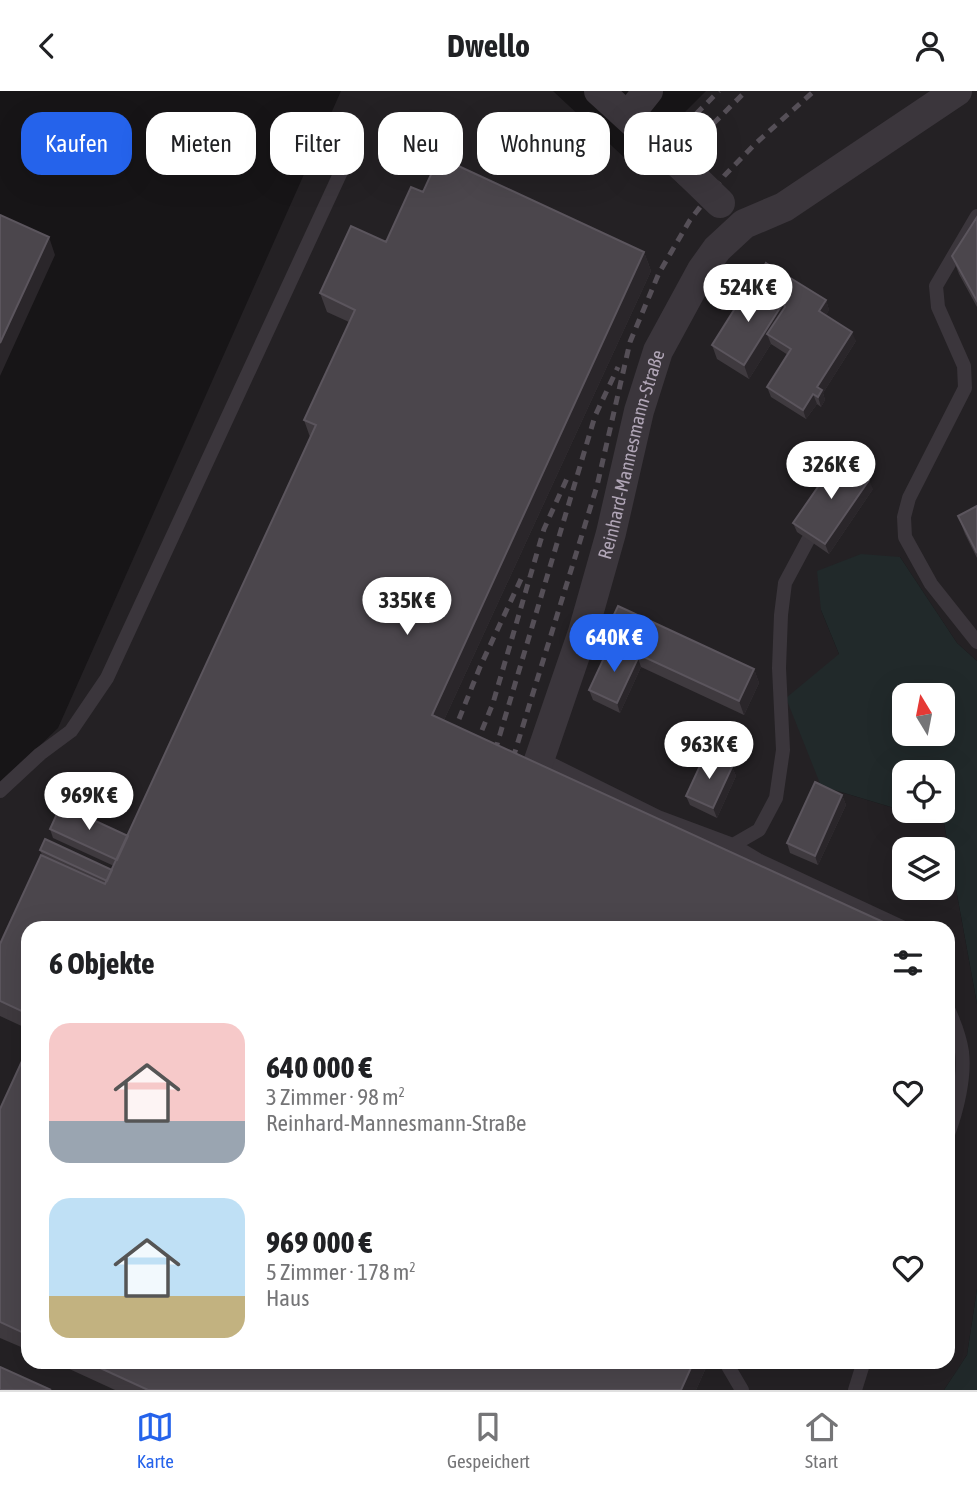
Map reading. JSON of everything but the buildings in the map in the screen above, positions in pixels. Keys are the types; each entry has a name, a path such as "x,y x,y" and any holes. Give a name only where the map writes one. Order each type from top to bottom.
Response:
{"street":[{"path":"599,91 624,113"},
{"path":"631,112 648,91"},
{"name":"Reinhard-Mannesmann-Straße","path":"537,765 583,632 611,533 639,411 658,351 702,270 717,249 744,224 784,207 957,91"},
{"path":"691,175 744,224"}],"lane":[{"path":"0,791 40,754 71,731 107,678 340,175"},
{"path":"977,216 936,286 938,307 964,366 965,388 909,498 904,517 905,537 930,584 977,642"},
{"path":"733,845 759,830 776,799 783,750 779,668 781,615 785,583 808,540"},
{"path":"537,765 657,817 733,845 758,860 889,921"},
{"path":"955,1030 962,1050 962,1071 955,1093"},
{"path":"729,1369 741,1390"},
{"path":"855,1390 862,1369"}],"shaded area":[{"path":"341,91 553,91 576,112 477,112 477,175 610,175 610,144 624,157 624,175 717,175 717,112 685,112 706,91 977,91 977,661 957,643 900,557 821,610 839,654 821,786 892,807 892,823 944,823 947,837 892,837 892,900 955,900 955,883 977,1004 977,1289 967,1355 944,1390 0,1390 0,784 58,728 304,175 364,175 364,112 332,112"},
{"path":"861,554 900,557 957,643 977,661 977,1004 955,883 955,837 947,837 944,823 955,823 955,760 892,760 892,807 821,786 786,698 839,654 821,610 817,571"},
{"path":"977,1289 977,1390 944,1390 967,1355"}],"railway":[{"path":"698,112 719,91"},
{"path":"717,120 746,91"},
{"path":"513,758 597,486 630,342 659,273 690,220 725,175 814,91"},
{"path":"495,751 595,416 618,367"},
{"path":"476,745 493,703 544,529 569,474"},
{"path":"459,719 522,577"}]}
